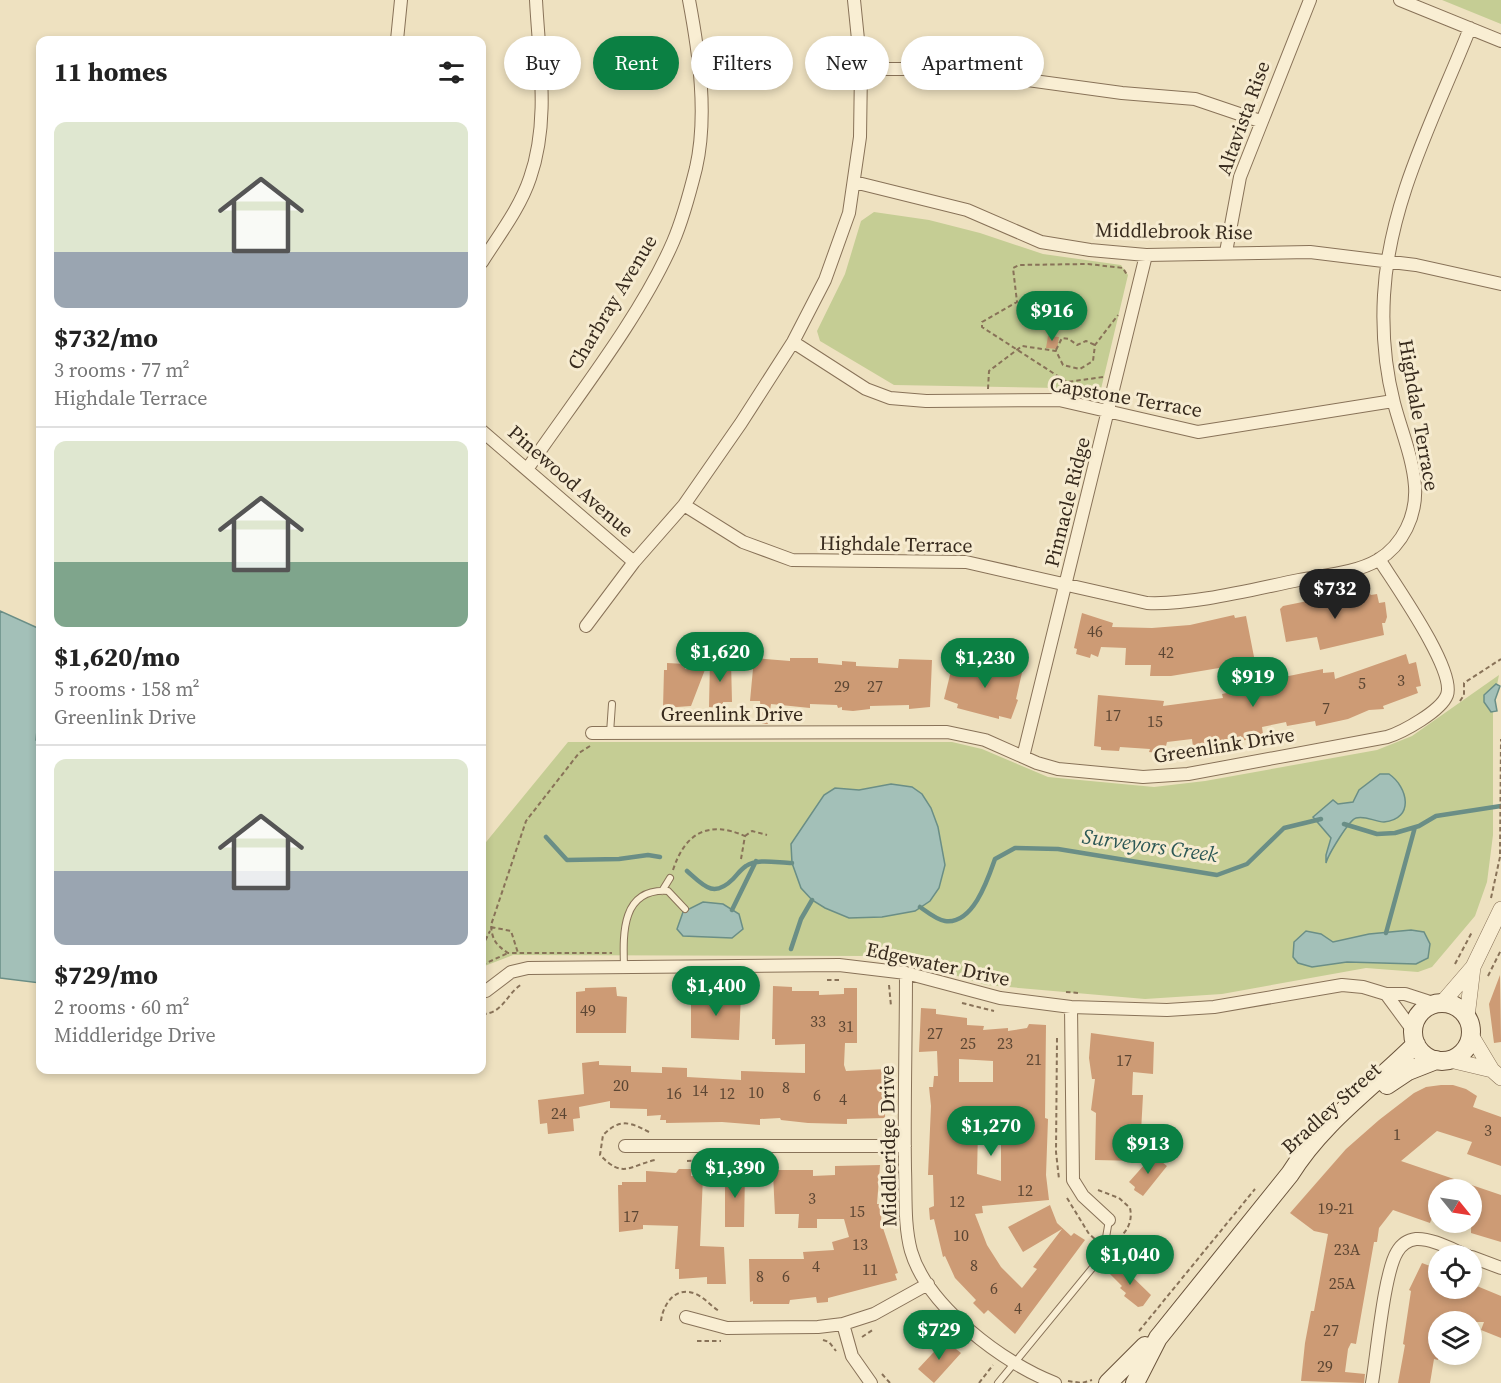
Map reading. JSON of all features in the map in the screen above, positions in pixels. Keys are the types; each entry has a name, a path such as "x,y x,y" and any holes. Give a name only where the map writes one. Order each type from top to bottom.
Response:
{"main road":[{"path":"1439,1004 1456,1007 1467,1017 1471,1035 1464,1051 1443,1060 1422,1053 1415,1038 1419,1016 1439,1004"},
{"name":"Bradley Street","path":"1135,1383 1152,1347 1168,1324 1290,1174 1305,1150 1415,1038"},
{"name":"Bradley Street","path":"1290,1174 1304,1167 1340,1126 1387,1085 1408,1071 1443,1060"},
{"name":"Bradley Street","path":"1108,1383 1168,1324"}],"street":[{"path":"397,36 401,0"},
{"path":"486,256 517,207 530,179 537,153 542,125 542,97 536,0"},
{"name":"Charbray Avenue","path":"528,468 634,313 673,241 696,166 701,101 698,49 689,0"},
{"path":"854,0 858,36"},
{"name":"Altavista Rise","path":"1226,252 1240,177 1260,121 1310,0"},
{"path":"1400,0 1501,41"},
{"name":"Highdale Terrace","path":"684,504 743,542 783,557 804,561 966,562 1137,601 1164,603 1358,568 1379,559 1402,536 1414,508 1413,474 1393,401 1384,343 1387,261 1403,195 1470,28"},
{"path":"889,70 979,72 1111,92 1195,99 1260,121"},
{"path":"586,626 634,562 684,504 793,342 825,280 849,213 862,111 862,90"},
{"name":"Middlebrook Rise","path":"854,182 967,210 1041,242 1116,254 1310,252 1387,261 1501,284"},
{"name":"Pinnacle Ridge","path":"1023,757 1067,585 1146,255"},
{"name":"Capstone Terrace","path":"793,342 866,389 890,398 926,401 1059,400 1198,432 1393,401"},
{"name":"Pinewood Avenue","path":"486,434 528,468 634,562"},
{"name":"Greenlink Drive","path":"593,740 609,734 947,732 985,740 1058,769 1167,776 1370,741 1403,731 1440,705 1447,697 1448,687 1426,631 1379,559"},
{"path":"1467,1017 1473,967 1495,905"},
{"name":"Edgewater Drive","path":"486,991 511,972 521,968 839,965 906,974 990,996 1071,1007 1189,1009 1342,985 1363,987 1386,994 1405,994 1439,1004"},
{"path":"1439,1004 1473,967"},
{"name":"Middleridge Drive","path":"906,974 906,1217 911,1252 928,1284 953,1316 1034,1378 1055,1383"},
{"path":"1386,994 1415,1038"},
{"path":"1071,1007 1073,1180 1083,1196 1109,1220"},
{"path":"1471,1035 1496,1074"},
{"path":"1443,1060 1496,1074"},
{"path":"625,1146 905,1146"},
{"path":"1372,1383 1390,1274 1397,1251 1407,1242 1419,1239 1437,1245"},
{"path":"1482,1261 1501,1268"},
{"path":"686,1317 727,1328 818,1327 843,1324 874,1314 928,1284"},
{"path":"843,1324 852,1356 871,1383"}],"lane":[{"path":"609,734 612,704"},
{"path":"662,891 670,878"},
{"path":"624,967 625,923 634,903 650,893 662,891 672,893 685,909"},
{"path":"998,1383 1103,1255 1109,1220"}],"path":[{"path":"1103,377 1067,382 982,327 981,322 1017,302 1013,268 1019,265 1088,264 1123,268 1127,279"},
{"path":"1056,351 1063,365 1080,369 1093,361 1095,345 1119,313"},
{"path":"1056,351 1062,338 1069,339 1077,345 1086,341 1095,345"},
{"path":"988,391 990,371 1022,346 1056,351"},
{"path":"1495,905 1500,857 1501,738"},
{"path":"486,939 526,821 579,753 593,740"},
{"path":"670,878 679,852 696,835 712,830 726,830 745,837"},
{"path":"741,859 745,837 752,831 767,835"},
{"path":"491,929 491,937 497,946 508,953"},
{"path":"491,929 511,931 518,953"},
{"path":"1451,972 1473,930"},
{"path":"1486,979 1501,950"},
{"path":"486,963 508,953 624,953"},
{"path":"867,954 902,959"},
{"path":"825,980 846,980"},
{"path":"486,1014 492,1014 505,1004 514,990 528,982"},
{"path":"884,982 891,988 891,1010"},
{"path":"1062,992 1086,993"},
{"path":"653,1133 632,1122 621,1122 603,1135 600,1155 618,1169 627,1170 657,1160"},
{"path":"680,1160 713,1160"},
{"path":"661,1321 664,1304 670,1298 684,1292 697,1294 724,1313"},
{"path":"860,1341 863,1334 880,1326"},
{"path":"812,1340 829,1342 840,1359"},
{"path":"697,1341 732,1341"},
{"path":"979,1383 993,1365"},
{"path":"879,1370 890,1383"}],"green space":[{"path":"1442,0 1501,0 1501,24"},
{"path":"874,212 929,220 980,233 1043,254 1121,265 1128,275 1101,389 1091,396 1059,388 894,385 820,341 817,331 845,274 861,221"},
{"path":"1499,675 1493,705 1493,835 1487,882 1475,916 1432,967 1418,972 1366,968 1222,994 1145,999 986,985 910,961 877,956 513,955 486,965 486,842 568,742 952,742 982,749 1048,777 1154,787 1205,781 1377,750 1412,736"}],"water":[{"path":"0,611 36,627 36,982 0,978"},
{"path":"1496,684 1500,686 1495,700 1497,711 1491,712 1484,702 1484,695"},
{"path":"1380,774 1389,774 1401,787 1405,802 1401,815 1394,820 1384,822 1363,817 1356,818 1339,838 1326,863 1331,838 1313,817 1333,800 1338,804 1353,802 1359,790"},
{"path":"891,784 912,787 922,794 931,808 938,827 945,865 939,888 930,901 915,911 882,917 849,918 825,908 812,900 801,888 792,863 791,844 824,795 835,788 859,790"},
{"path":"703,902 723,904 739,914 743,929 732,938 683,936 677,929 683,912"},
{"path":"1411,930 1424,932 1430,944 1428,958 1416,964 1347,962 1312,967 1298,963 1293,957 1294,942 1306,931 1321,934 1333,942 1369,934"}],"building":[{"path":"1048,336 1059,337 1057,349 1046,348"},
{"path":"1366,590 1371,595 1377,594 1379,603 1385,602 1387,617 1385,623 1382,623 1384,635 1320,650 1317,637 1286,642 1280,609 1283,606 1327,597 1328,601 1355,596 1355,592"},
{"path":"1082,613 1113,623 1112,627 1152,628 1190,625 1234,615 1235,618 1246,616 1255,662 1171,676 1150,676 1151,665 1125,665 1126,648 1101,647 1098,657 1091,654 1090,658 1076,654 1077,649 1074,648"},
{"path":"1406,654 1409,664 1416,662 1421,686 1416,687 1418,693 1383,706 1384,709 1369,710 1348,719 1316,726 1315,721 1287,726 1286,722 1262,727 1263,734 1242,741 1241,736 1193,747 1192,739 1167,742 1164,754 1149,752 1150,749 1120,747 1119,751 1101,750 1101,747 1094,746 1098,695 1164,701 1163,706 1223,698 1222,694 1256,687 1256,690 1280,686 1279,678 1323,669 1323,673 1334,672 1335,679"},
{"path":"754,658 790,661 790,658 818,658 818,663 842,665 842,661 856,662 856,666 898,668 899,659 932,660 930,707 909,709 909,705 870,706 870,709 853,711 842,710 842,707 838,708 837,705 810,704 810,708 771,704 768,724 762,724 760,701 750,701"},
{"path":"710,660 731,661 732,702 723,702 723,708 709,707"},
{"path":"993,661 1023,668 1016,699 1018,700 1011,719 999,716 999,719 957,708 958,704 944,699 953,663 991,672"},
{"path":"667,663 686,664 685,669 706,667 691,706 663,708 664,670 667,670"},
{"path":"1500,975 1501,1042 1494,1043 1489,1004"},
{"path":"773,986 792,987 792,991 819,991 819,995 844,994 844,988 857,988 857,1043 845,1043 844,1065 846,1071 886,1069 885,1118 847,1119 847,1124 808,1123 780,1118 760,1119 760,1125 722,1122 666,1123 666,1120 660,1120 661,1115 647,1116 647,1109 610,1108 610,1101 579,1107 580,1118 573,1119 574,1131 548,1134 547,1123 540,1124 538,1100 584,1094 582,1063 599,1061 599,1065 631,1066 631,1072 662,1073 662,1067 687,1068 687,1077 741,1080 741,1071 805,1073 805,1044 775,1045 775,1039 772,1039"},
{"path":"616,987 617,996 627,997 626,1033 576,1033 576,992 585,991 585,988"},
{"path":"699,994 741,994 739,1040 691,1038 691,998 699,999"},
{"path":"921,1008 936,1009 936,1014 967,1018 967,1025 984,1026 983,1030 1008,1028 1008,1031 1027,1028 1029,1024 1046,1025 1045,1118 1048,1119 1046,1175 1049,1200 982,1206 983,1213 975,1214 987,1245 1001,1267 1022,1288 1037,1269 1033,1267 1062,1229 1023,1252 1008,1227 1050,1205 1057,1223 1071,1236 1074,1233 1085,1240 1015,1334 988,1310 984,1314 973,1303 976,1300 955,1278 945,1256 943,1257 934,1219 930,1220 929,1208 934,1206 933,1175 928,1175 931,1106 929,1087 933,1087 934,1076 938,1076 937,1051 919,1052","holes":["959,1059 993,1061 993,1082 959,1082","978,1130 1001,1132 1001,1181 977,1174"]},
{"path":"1091,1033 1154,1042 1153,1074 1133,1072 1132,1095 1143,1095 1141,1132 1135,1132 1135,1148 1141,1153 1141,1161 1095,1160 1096,1113 1091,1110 1095,1079 1092,1079 1089,1058"},
{"path":"1453,1085 1466,1089 1477,1096 1473,1107 1501,1117 1501,1166 1467,1154 1472,1142 1437,1131 1401,1161 1454,1179 1428,1179 1428,1222 1393,1210 1379,1228 1377,1242 1374,1242 1356,1344 1351,1343 1348,1349 1345,1372 1365,1374 1364,1383 1301,1381 1305,1343 1311,1311 1314,1311 1328,1234 1314,1231 1290,1213 1346,1149 1379,1120 1414,1093 1426,1087"},
{"path":"1153,1155 1167,1166 1143,1196 1134,1190 1135,1187 1129,1182"},
{"path":"880,1165 877,1204 882,1204 881,1222 898,1273 895,1274 897,1280 828,1298 828,1302 817,1303 816,1297 790,1300 789,1304 753,1304 753,1301 750,1302 749,1259 804,1259 803,1252 834,1250 832,1242 849,1237 844,1219 817,1219 817,1228 798,1228 799,1214 775,1214 773,1174 778,1170 813,1170 813,1176 835,1175 835,1166"},
{"path":"679,1169 692,1169 691,1176 703,1176 700,1246 724,1247 726,1284 707,1284 707,1277 679,1279 679,1269 675,1269 678,1226 643,1225 643,1229 619,1232 618,1185 622,1185 622,1182 646,1182 646,1171 676,1173"},
{"path":"725,1171 745,1173 744,1227 725,1227"},
{"path":"1482,1189 1501,1195 1501,1242 1471,1233 1482,1233"},
{"path":"1116,1261 1151,1295 1143,1306 1138,1307 1124,1296 1126,1293 1120,1288 1122,1286 1108,1272"},
{"path":"1422,1263 1428,1265 1428,1299 1482,1299 1482,1288 1501,1296 1501,1338 1482,1330 1484,1322 1482,1322 1482,1311 1428,1311 1428,1365 1433,1365 1430,1383 1398,1383 1405,1345 1403,1344 1411,1291 1409,1290"},
{"path":"945,1340 961,1353 934,1383 918,1369"}],"waterway":[{"name":"Surveyors Creek","path":"1344,824 1377,834 1395,833 1419,826 1436,816 1501,806"},
{"name":"Surveyors Creek","path":"920,907 945,921 964,916 978,899 995,859 1015,848 1058,849 1217,875 1247,864 1284,828 1321,819"},
{"path":"1386,933 1415,827"},
{"path":"546,837 567,860 619,859 648,855 660,857"},
{"path":"732,910 756,861"},
{"path":"687,871 703,885 714,889 726,885 742,869 751,864 792,863"},
{"path":"791,949 801,919 812,900"}]}
